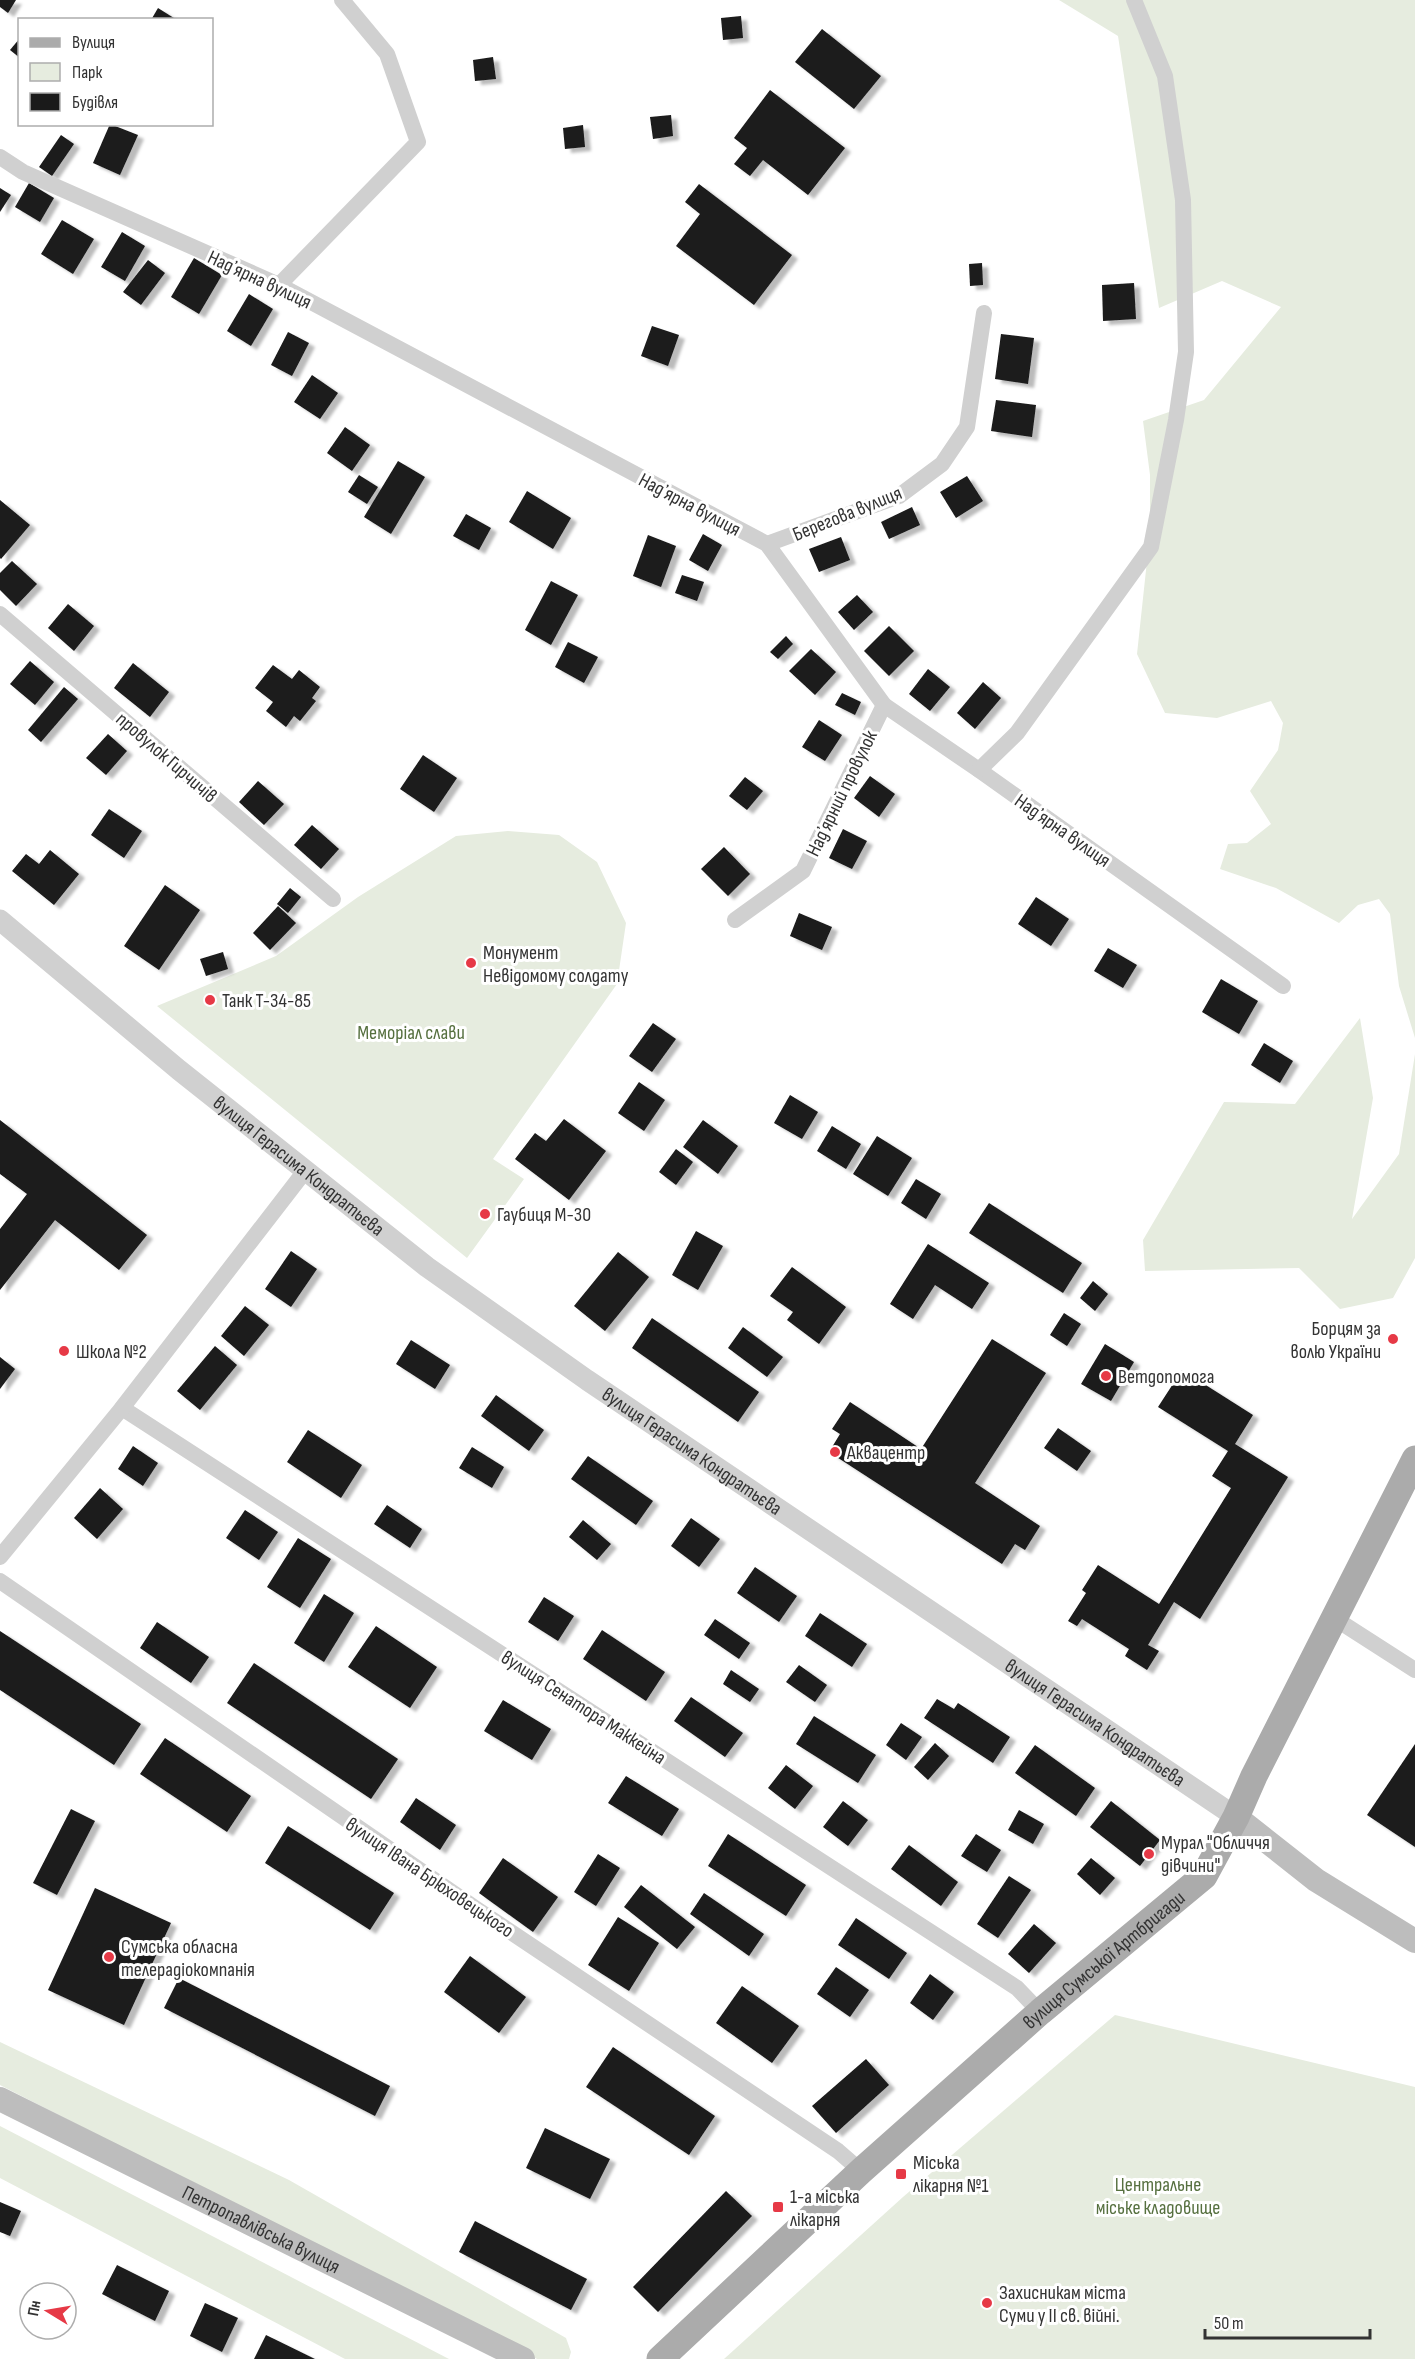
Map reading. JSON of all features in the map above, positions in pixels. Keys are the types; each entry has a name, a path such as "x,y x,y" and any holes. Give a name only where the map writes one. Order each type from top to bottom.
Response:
{"main road":[{"name":"вулиця Сумської Артбригади","path":"660,2359 861,2171 1040,2012 1204,1876 1236,1817 1254,1776 1415,1459"},
{"name":"вулиця Герасима Кондратьєва","path":"1236,1817 1316,1880 1415,1941"},
{"name":"Петропавлівська вулиця","path":"0,2099 523,2359"}],"street":[{"path":"279,285 418,142 387,54 342,0"},
{"path":"979,770 1017,733 1151,547 1176,420 1186,352 1183,201 1165,76 1134,0"},
{"name":"Надʼярна вулиця","path":"0,157 23,172 279,285 766,544 884,705 1283,986"},
{"name":"Берегова вулиця","path":"766,544 899,496 942,464 967,427 984,313"},
{"name":"провулок Гирчичів","path":"0,614 333,900"},
{"name":"Надʼярний провулок","path":"735,920 803,871 884,705"},
{"name":"вулиця Герасима Кондратьєва","path":"0,920 170,1062 427,1267 586,1380 1236,1817"},
{"path":"0,1557 122,1408 305,1171"},
{"name":"вулиця Сенатора Маккейна","path":"122,1408 1017,1988 1040,2012"},
{"name":"вулиця Івана Брюховецького","path":"0,1581 468,1903 838,2151 861,2171"},
{"path":"1335,1618 1415,1670"}],"green space":[{"path":"1059,0 1415,0 1415,1038 1399,986 1390,914 1379,899 1358,905 1339,923 1276,888 1220,869 1228,844 1247,843 1271,824 1250,791 1278,750 1283,723 1271,701 1217,718 1165,713 1137,654 1150,533 1150,475 1143,421 1204,400 1281,307 1222,281 1159,308 1118,36"},
{"name":"Меморіал слави","path":"508,831 559,835 597,862 626,923 617,984 493,1159 524,1179 467,1258 157,1006 276,956 358,897 456,836"},
{"path":"1360,1018 1373,1098 1352,1219 1399,1154 1415,1054 1415,1258 1393,1298 1340,1309 1299,1268 1145,1271 1143,1240 1224,1102 1295,1104"},
{"name":"Центральне міське кладовище","path":"1115,2015 1415,2087 1415,2359 724,2359 903,2197"},
{"path":"0,2042 289,2180 566,2338 571,2352 569,2359 537,2359 0,2085"},
{"path":"0,2126 449,2359 345,2359 0,2178"}],"building":[{"path":"0,0 16,0 8,13 0,7"},
{"path":"158,8 174,18 152,18"},
{"path":"741,16 743,38 723,40 721,18"},
{"path":"822,29 881,76 854,109 795,62"},
{"path":"18,40 18,56 10,50"},
{"path":"493,57 496,79 475,81 473,60"},
{"path":"770,90 845,148 808,195 763,160 750,176 734,164 747,148 734,138"},
{"path":"671,115 673,136 653,139 650,117"},
{"path":"583,125 585,147 565,149 563,128"},
{"path":"109,126 138,135 120,175 93,163"},
{"path":"61,135 74,144 52,176 39,167"},
{"path":"29,183 54,198 40,222 15,207"},
{"path":"699,184 792,255 754,305 676,246 700,214 685,202"},
{"path":"0,188 11,195 0,212"},
{"path":"62,220 94,239 73,274 41,254"},
{"path":"122,232 145,246 125,281 101,267"},
{"path":"194,258 222,275 199,314 171,297"},
{"path":"148,260 165,273 141,305 123,292"},
{"path":"982,263 983,285 970,286 969,264"},
{"path":"1134,283 1136,319 1103,321 1102,285"},
{"path":"249,294 273,309 251,346 227,331"},
{"path":"652,326 679,335 668,366 641,356"},
{"path":"288,332 309,343 292,376 271,365"},
{"path":"1001,334 1034,338 1028,384 995,379"},
{"path":"312,375 338,393 320,419 294,402"},
{"path":"996,400 1036,405 1032,437 991,431"},
{"path":"345,427 370,445 352,471 327,453"},
{"path":"398,461 425,477 391,534 364,517"},
{"path":"359,475 378,487 367,504 348,492"},
{"path":"967,476 983,501 956,518 940,492"},
{"path":"527,491 571,518 553,549 509,522"},
{"path":"0,500 30,525 1,559 0,558"},
{"path":"912,507 920,525 889,539 881,522"},
{"path":"466,514 491,528 479,550 453,536"},
{"path":"703,534 722,545 708,571 689,560"},
{"path":"648,535 676,546 661,587 633,576"},
{"path":"841,537 850,560 819,572 809,549"},
{"path":"12,561 37,584 16,606 0,590 0,573"},
{"path":"682,575 704,582 697,601 675,593"},
{"path":"551,581 578,595 551,645 525,630"},
{"path":"857,595 873,612 854,630 838,612"},
{"path":"68,604 94,626 74,651 48,628"},
{"path":"889,626 914,651 889,676 864,651"},
{"path":"786,636 793,644 778,659 770,652"},
{"path":"568,642 598,657 584,683 555,667"},
{"path":"811,649 836,672 815,695 789,671"},
{"path":"30,661 54,682 35,705 10,684"},
{"path":"133,663 169,692 150,717 114,688"},
{"path":"273,665 292,679 299,670 320,687 312,698 316,701 300,721 294,716 286,727 266,711 273,702 255,688"},
{"path":"928,669 950,687 930,711 909,694"},
{"path":"983,682 1001,698 975,729 957,713"},
{"path":"64,687 78,699 41,742 28,730"},
{"path":"842,693 861,702 855,715 835,705"},
{"path":"819,720 842,735 825,761 802,747"},
{"path":"108,734 127,751 106,775 86,758"},
{"path":"423,755 457,778 434,812 400,789"},
{"path":"870,776 895,794 879,817 854,798"},
{"path":"745,777 763,791 747,810 729,796"},
{"path":"258,781 284,804 264,825 239,802"},
{"path":"109,809 142,831 124,858 91,835"},
{"path":"312,825 339,849 321,869 294,845"},
{"path":"843,829 867,841 852,869 829,858"},
{"path":"724,847 750,874 728,896 701,869"},
{"path":"50,850 79,874 54,905 12,871 26,854 39,864"},
{"path":"165,885 200,910 159,970 124,946"},
{"path":"290,888 301,897 288,913 277,904"},
{"path":"1036,897 1069,919 1051,946 1018,924"},
{"path":"278,906 296,923 270,950 253,933"},
{"path":"799,913 832,927 822,950 790,936"},
{"path":"1108,948 1137,965 1123,988 1094,971"},
{"path":"223,952 228,969 206,976 200,959"},
{"path":"1221,979 1258,1001 1239,1034 1202,1012"},
{"path":"653,1023 676,1039 652,1072 629,1056"},
{"path":"1264,1043 1293,1061 1280,1083 1251,1065"},
{"path":"639,1082 665,1100 644,1131 618,1113"},
{"path":"790,1095 818,1112 802,1139 774,1123"},
{"path":"564,1119 606,1151 569,1200 515,1159 535,1133 546,1141"},
{"path":"0,1120 147,1235 119,1270 55,1220 0,1290 0,1229 27,1194 0,1174"},
{"path":"703,1120 738,1146 718,1174 683,1147"},
{"path":"832,1126 861,1144 846,1169 817,1151"},
{"path":"877,1136 912,1158 888,1196 853,1174"},
{"path":"676,1149 693,1162 676,1185 659,1172"},
{"path":"916,1179 941,1194 926,1219 901,1203"},
{"path":"989,1203 1082,1263 1063,1293 969,1233"},
{"path":"696,1231 723,1246 698,1290 672,1275"},
{"path":"928,1244 989,1283 972,1309 935,1285 913,1319 890,1304"},
{"path":"291,1251 317,1269 291,1307 265,1289"},
{"path":"618,1252 649,1277 605,1331 574,1306"},
{"path":"792,1267 846,1307 819,1344 787,1320 793,1312 770,1296"},
{"path":"1093,1281 1108,1294 1095,1311 1080,1298"},
{"path":"245,1306 269,1325 244,1356 221,1336"},
{"path":"1064,1313 1081,1324 1067,1346 1050,1335"},
{"path":"652,1318 759,1392 738,1422 632,1348"},
{"path":"743,1327 783,1357 767,1377 728,1348"},
{"path":"992,1339 1046,1373 975,1483 1040,1526 1025,1550 1015,1544 1002,1564 829,1452 840,1434 832,1429 850,1402 921,1449"},
{"path":"411,1340 450,1365 435,1389 396,1364"},
{"name":"Ветдопомога","path":"1105,1344 1134,1362 1111,1401 1081,1384"},
{"path":"215,1346 237,1365 200,1410 177,1391"},
{"path":"0,1357 15,1369 0,1389"},
{"path":"1182,1370 1253,1415 1235,1444 1288,1477 1200,1619 1174,1602 1148,1645 1159,1651 1147,1670 1125,1656 1129,1649 1082,1619 1077,1626 1068,1621 1086,1593 1082,1590 1098,1565 1159,1604 1231,1488 1212,1476 1228,1451 1158,1407"},
{"path":"496,1395 544,1430 529,1451 481,1416"},
{"path":"1058,1428 1091,1451 1077,1471 1044,1448"},
{"path":"308,1430 362,1465 341,1498 287,1462"},
{"path":"133,1446 158,1463 143,1486 118,1469"},
{"path":"472,1447 504,1467 492,1488 459,1468"},
{"path":"588,1456 653,1501 636,1525 571,1479"},
{"path":"100,1488 123,1509 97,1539 74,1518"},
{"path":"387,1505 422,1529 410,1548 374,1524"},
{"path":"245,1510 278,1532 259,1560 226,1538"},
{"path":"691,1518 720,1539 699,1567 671,1546"},
{"path":"583,1520 611,1544 597,1560 569,1537"},
{"path":"298,1538 331,1559 300,1608 267,1587"},
{"path":"755,1567 797,1596 779,1622 737,1593"},
{"path":"324,1594 354,1613 324,1662 294,1643"},
{"path":"544,1597 574,1616 558,1641 528,1622"},
{"path":"820,1613 867,1644 852,1667 805,1636"},
{"path":"715,1619 750,1643 739,1659 704,1635"},
{"path":"157,1622 209,1657 191,1683 140,1648"},
{"path":"376,1626 437,1667 410,1708 348,1667"},
{"path":"602,1630 665,1672 646,1701 583,1659"},
{"path":"0,1631 141,1724 114,1765 0,1690"},
{"path":"254,1663 398,1759 371,1799 227,1703"},
{"path":"799,1665 827,1685 815,1702 786,1682"},
{"path":"731,1670 759,1689 750,1702 723,1684"},
{"path":"691,1697 743,1733 725,1757 674,1721"},
{"path":"937,1699 954,1709 958,1703 1010,1737 993,1763 924,1718"},
{"path":"503,1700 551,1729 532,1760 484,1731"},
{"path":"814,1716 876,1755 858,1783 796,1744"},
{"path":"901,1723 922,1737 906,1760 886,1745"},
{"path":"165,1738 251,1796 227,1832 140,1774"},
{"path":"935,1743 949,1756 928,1780 914,1767"},
{"path":"1415,1744 1415,1847 1367,1815"},
{"path":"1035,1745 1095,1788 1076,1816 1015,1773"},
{"path":"786,1765 813,1786 795,1809 768,1788"},
{"path":"626,1776 679,1809 662,1836 608,1803"},
{"path":"416,1798 456,1825 440,1850 400,1822"},
{"path":"843,1801 868,1820 848,1846 823,1827"},
{"path":"1111,1801 1160,1840 1140,1866 1090,1827"},
{"path":"71,1809 95,1821 57,1895 33,1883"},
{"path":"1019,1810 1044,1824 1033,1844 1008,1830"},
{"path":"288,1826 394,1893 370,1930 265,1863"},
{"path":"728,1834 806,1885 786,1916 708,1866"},
{"path":"976,1834 1001,1850 987,1872 961,1856"},
{"path":"909,1845 958,1882 941,1906 891,1869"},
{"path":"598,1854 620,1868 596,1906 574,1892"},
{"path":"503,1858 558,1897 533,1932 479,1893"},
{"path":"1091,1858 1115,1878 1100,1895 1077,1874"},
{"path":"1009,1876 1031,1890 998,1938 977,1924"},
{"path":"641,1885 695,1927 677,1949 624,1907"},
{"name":"Сумська обласна телерадіокомпанія","path":"95,1888 171,1923 124,2025 48,1990"},
{"path":"704,1893 764,1934 749,1956 690,1914"},
{"path":"618,1917 659,1943 629,1991 588,1965"},
{"path":"856,1918 907,1953 889,1979 838,1945"},
{"path":"1034,1924 1056,1943 1029,1973 1008,1954"},
{"path":"470,1956 526,1997 499,2033 444,1992"},
{"path":"836,1967 869,1990 850,2017 817,1994"},
{"path":"930,1974 954,1992 933,2020 910,2003"},
{"path":"179,1978 390,2086 375,2116 164,2008"},
{"path":"742,1986 799,2026 772,2063 716,2023"},
{"path":"613,2047 715,2116 689,2155 586,2087"},
{"path":"866,2059 889,2085 836,2133 812,2106"},
{"path":"545,2128 610,2159 590,2199 526,2168"},
{"path":"726,2191 752,2216 658,2312 633,2287"},
{"path":"0,2202 21,2211 10,2236 0,2232"},
{"path":"475,2221 587,2279 571,2310 459,2252"},
{"path":"117,2265 169,2291 155,2321 102,2294"},
{"path":"205,2303 238,2318 222,2352 190,2336"},
{"path":"266,2335 315,2359 254,2359"}],"place":[{"name":"Монумент Невідомому солдату","path":"471,963"},
{"name":"Танк Т-34-85","path":"210,1000"},
{"name":"Гаубиця М-30","path":"485,1214"},
{"name":"Борцям за волю України","path":"1393,1339"},
{"name":"Школа №2","path":"64,1351"},
{"name":"Ветдопомога","path":"1106,1376"},
{"name":"Аквацентр","path":"835,1452"},
{"name":"Мурал \"Обличчя дівчини\"","path":"1149,1854"},
{"name":"Сумська обласна телерадіокомпанія","path":"109,1957"},
{"name":"Міська лікарня №1","path":"901,2174"},
{"name":"1-а міська лікарня","path":"778,2207"},
{"name":"Захисникам міста Суми у ІІ св. війні.","path":"987,2303"}]}
